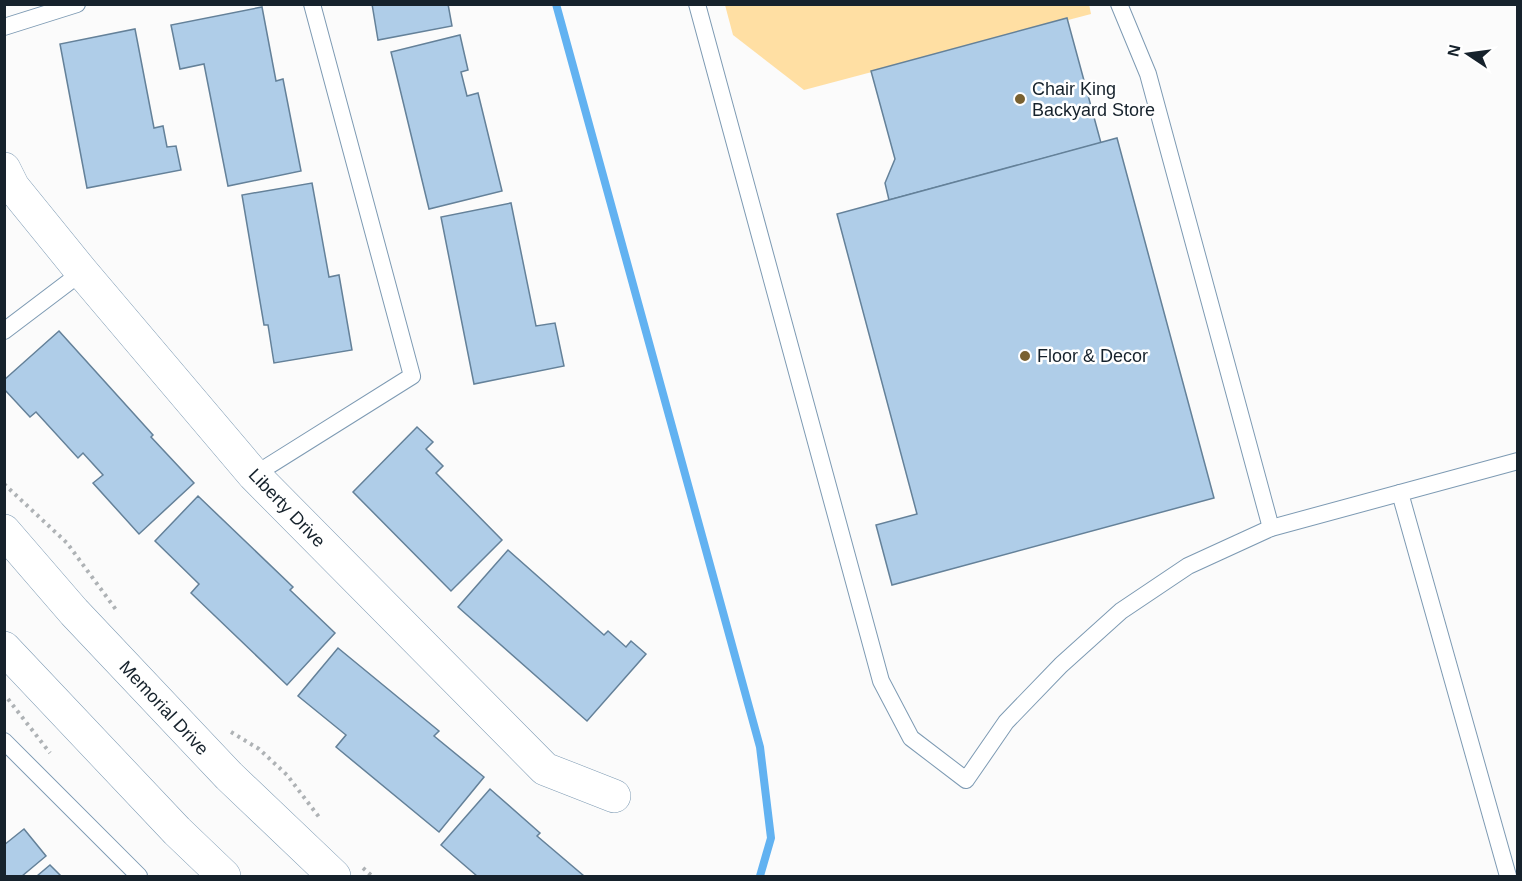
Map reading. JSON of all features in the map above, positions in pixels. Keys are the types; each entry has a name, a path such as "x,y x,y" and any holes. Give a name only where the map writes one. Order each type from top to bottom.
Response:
{"street":[{"name":"Liberty Drive","path":"4,169 13,187 82,272 254,475 545,769 614,796"},
{"name":"Memorial Drive","path":"4,531 74,612 229,777 345,869"},
{"path":"4,648 169,823 224,876"}],"lane":[{"path":"4,27 77,4"},
{"path":"254,475 412,376 312,4"},
{"path":"697,4 881,681 910,738 966,780 1006,722 1060,665 1121,611 1188,566 1270,528 1518,461"},
{"path":"1119,4 1148,74 1270,528"},
{"path":"4,331 82,272"},
{"path":"1400,493 1508,876"},
{"path":"4,741 139,876"}],"path":[{"path":"4,484 67,543 122,617"},
{"path":"226,729 259,749 287,776 321,820"},
{"path":"345,869 372,876"}],"shaded area":[{"path":"1089,4 1091,14 804,90 733,35 725,5"}],"building":[{"path":"372,4 448,4 452,26 378,40"},
{"path":"262,7 276,81 283,79 301,171 228,186 204,64 180,69 171,25"},
{"path":"1067,18 1101,143 889,200 885,183 895,159 871,71"},
{"path":"135,29 154,128 163,126 167,147 176,146 181,170 87,188 60,44"},
{"path":"460,35 468,70 461,72 467,96 478,93 502,191 429,209 391,52"},
{"name":"Floor & Decor","path":"1117,138 1214,498 892,585 876,525 917,514 837,214"},
{"path":"312,183 329,277 339,275 352,350 274,363 268,325 264,325 242,195"},
{"path":"511,203 536,326 555,323 564,366 474,384 441,217"},
{"path":"59,331 194,483 139,534 93,483 103,475 83,453 78,458 36,412 30,417 4,389 4,380"},
{"path":"417,427 433,442 426,449 443,466 436,473 502,540 451,591 353,492"},
{"path":"198,496 293,587 290,590 335,633 287,685 191,593 199,584 155,541"},
{"path":"508,550 604,635 608,631 626,647 631,641 646,654 587,721 458,607"},
{"path":"338,648 439,731 434,736 484,777 439,832 336,747 346,735 298,696"},
{"path":"490,789 540,833 537,836 584,876 477,876 441,845"},
{"path":"24,829 46,856 22,876 4,876 4,845"},
{"path":"50,865 61,876 37,876"}],"waterway":[{"path":"556,4 760,747 771,838 760,876"}],"place":[{"name":"Chair King Backyard Store","path":"1020,99"},
{"name":"Floor & Decor","path":"1025,356"}]}
